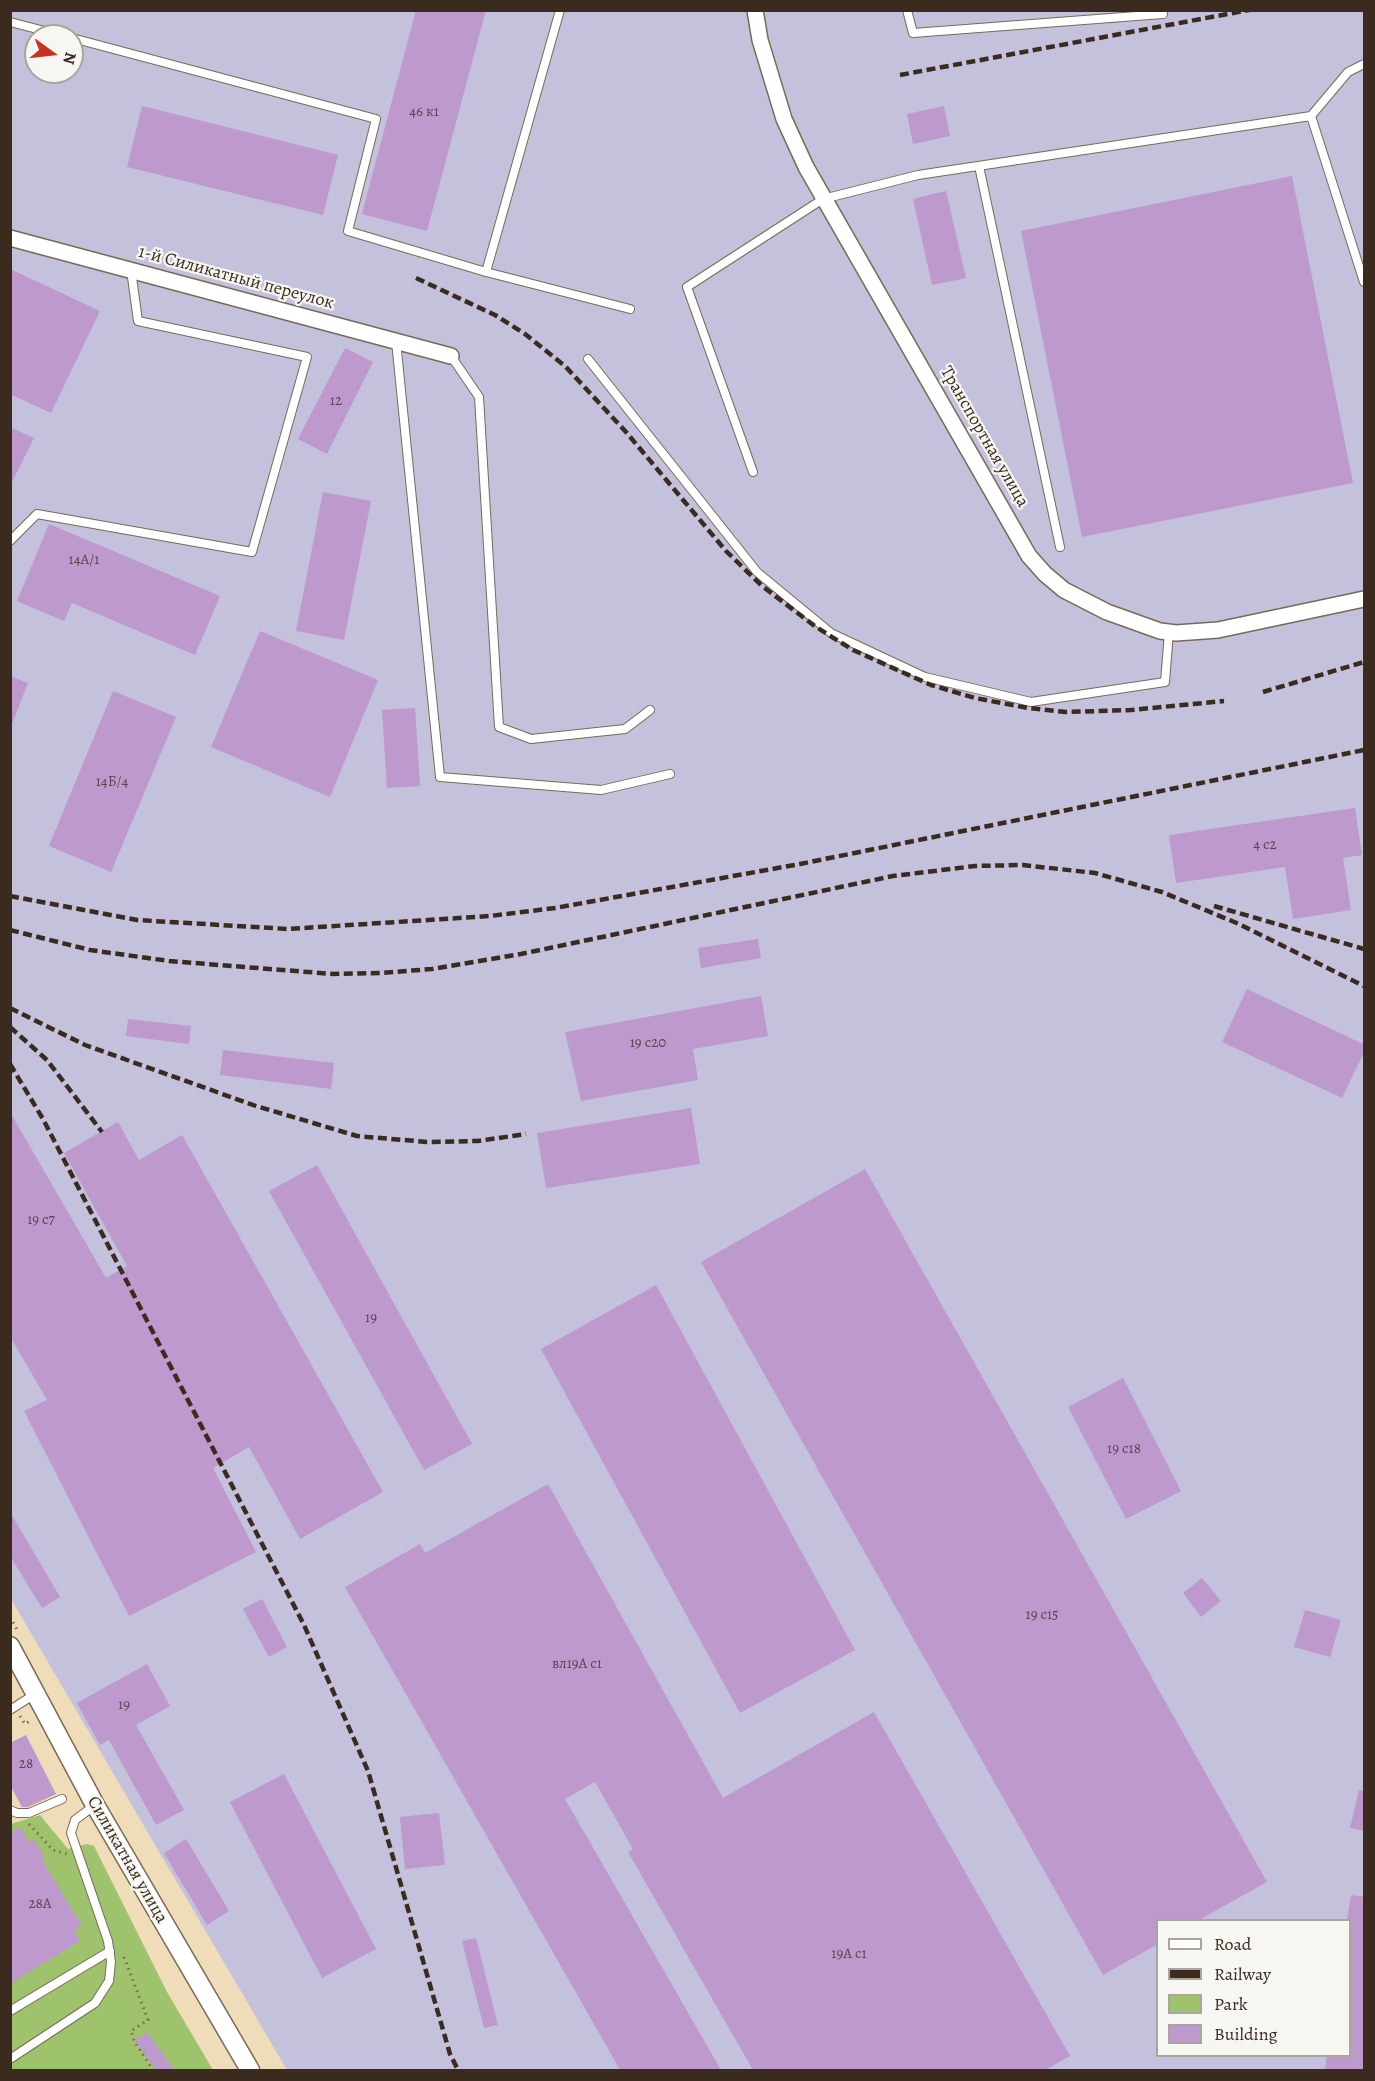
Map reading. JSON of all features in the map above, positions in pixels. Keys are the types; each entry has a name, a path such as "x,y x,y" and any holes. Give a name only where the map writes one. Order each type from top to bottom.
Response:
{"street":[{"name":"Транспортная улица","path":"755,10 760,40 784,118 823,199 942,401 1029,556 1045,574 1083,601 1135,623 1169,632 1194,633 1218,630 1365,599"},
{"name":"1-й Силикатный переулок","path":"10,238 451,356"},
{"name":"Силикатная улица","path":"10,1646 95,1805 250,2070"}],"lane":[{"path":"486,272 560,10"},
{"path":"907,10 912,33 1163,14"},
{"path":"84,41 376,119 348,231 486,272 630,309"},
{"path":"753,472 687,287 823,199 918,176 1311,116 1348,72 1365,64"},
{"path":"1311,116 1365,282"},
{"path":"979,166 1060,548"},
{"path":"10,541 37,514 252,552 307,357 138,321 130,270"},
{"path":"396,341 440,777 601,790 670,774"},
{"path":"451,356 479,397 500,727 531,739 625,729 650,710"},
{"path":"588,359 757,572 831,633 925,678 1031,702 1165,682 1169,632"},
{"path":"10,1710 35,1694"},
{"path":"10,1810 29,1813 62,1799"},
{"path":"10,2060 95,2003 109,1981 110,1951 76,1854 71,1826 95,1805"},
{"path":"10,2011 110,1951"}],"path":[{"path":"20,1826 29,1823 53,1850 60,1854 76,1854"},
{"path":"121,1950 148,2020 131,2031 134,2041 153,2070"}],"shaded area":[{"path":"10,11 1364,11 1364,2070 287,2070 11,1599"}],"green space":[{"path":"40,1815 68,1849 87,1844 94,1846 167,1992 213,2070 11,2070 11,1824"}],"building":[{"path":"416,10 486,10 427,231 362,214"},
{"path":"142,106 338,155 323,215 127,167"},
{"path":"944,106 950,136 913,144 907,114"},
{"path":"1292,176 1353,483 1082,537 1021,231"},
{"path":"946,191 966,278 932,285 913,199"},
{"path":"10,269 100,311 51,413 10,394"},
{"path":"345,348 373,362 327,454 298,439"},
{"path":"10,427 34,438 10,486"},
{"path":"323,492 371,501 344,640 296,631"},
{"path":"49,524 220,596 195,655 72,603 64,621 17,601"},
{"path":"260,631 378,680 330,797 211,747"},
{"path":"10,676 28,683 12,724 10,724"},
{"path":"113,691 176,717 111,872 49,846"},
{"path":"415,708 420,786 387,788 382,710"},
{"path":"1355,808 1362,855 1343,858 1351,910 1293,919 1285,867 1176,883 1169,835"},
{"path":"758,939 761,958 701,968 698,948"},
{"path":"1247,989 1365,1045 1365,1050 1342,1098 1222,1042"},
{"path":"761,996 768,1036 693,1049 698,1080 581,1101 565,1032"},
{"path":"128,1019 191,1026 189,1044 126,1036"},
{"path":"223,1050 334,1063 331,1089 220,1075"},
{"path":"691,1108 700,1164 546,1188 537,1133"},
{"path":"10,1112 106,1278 127,1266 64,1153 118,1122 139,1160 182,1135 383,1492 300,1539 249,1447 213,1468 256,1552 129,1616 24,1411 47,1400 10,1336"},
{"path":"317,1165 472,1444 424,1470 269,1191"},
{"path":"865,1169 1267,1882 1201,1919 1156,1919 1156,1945 1103,1975 701,1262"},
{"path":"656,1285 855,1650 740,1713 541,1349"},
{"path":"1123,1378 1181,1491 1126,1519 1068,1407"},
{"path":"548,1484 723,1798 874,1712 1070,2056 1045,2070 753,2070 628,1852 633,1849 595,1782 565,1799 721,2070 620,2070 345,1587 420,1544 425,1553"},
{"path":"10,1512 60,1597 42,1608 10,1556"},
{"path":"1202,1578 1221,1601 1201,1617 1183,1593"},
{"path":"262,1599 287,1647 269,1657 243,1609"},
{"path":"1305,1610 1341,1620 1330,1657 1294,1647"},
{"path":"147,1664 170,1706 136,1725 184,1810 156,1825 109,1740 100,1745 77,1703"},
{"path":"26,1735 56,1794 28,1807 22,1807 10,1785 10,1743"},
{"path":"284,1774 376,1949 322,1978 230,1802"},
{"path":"1359,1790 1365,1791 1365,1831 1350,1828"},
{"path":"439,1813 445,1865 405,1869 400,1817"},
{"path":"20,1827 29,1842 34,1840 45,1858 42,1860 82,1926 74,1931 80,1941 10,1984 10,1833"},
{"path":"186,1839 229,1911 207,1925 164,1853"},
{"path":"1351,1895 1365,1897 1365,2070 1325,2070 1327,2057 1351,2057 1351,1919 1347,1919"},
{"path":"476,1938 498,2025 484,2028 462,1941"},
{"path":"147,2032 174,2070 156,2070 135,2041"}],"railway":[{"path":"900,75 1249,10"},
{"path":"416,278 495,315 525,334 565,366 626,432 726,551 762,586 816,627 853,650 931,685 975,698 1028,708 1066,712 1131,710 1224,701"},
{"path":"1263,692 1364,662"},
{"path":"10,896 137,920 288,929 490,916 555,908 800,864 1364,750"},
{"path":"10,930 90,950 169,961 333,974 380,973 432,969 521,954 893,876 975,866 1023,865 1095,873 1162,892 1239,924 1364,986"},
{"path":"1214,906 1364,949"},
{"path":"10,1008 85,1045 256,1106 357,1136 427,1142 478,1141 526,1134"},
{"path":"10,1027 47,1060 102,1132"},
{"path":"10,1064 43,1119 304,1625 368,1771 450,2054 458,2070"}]}
